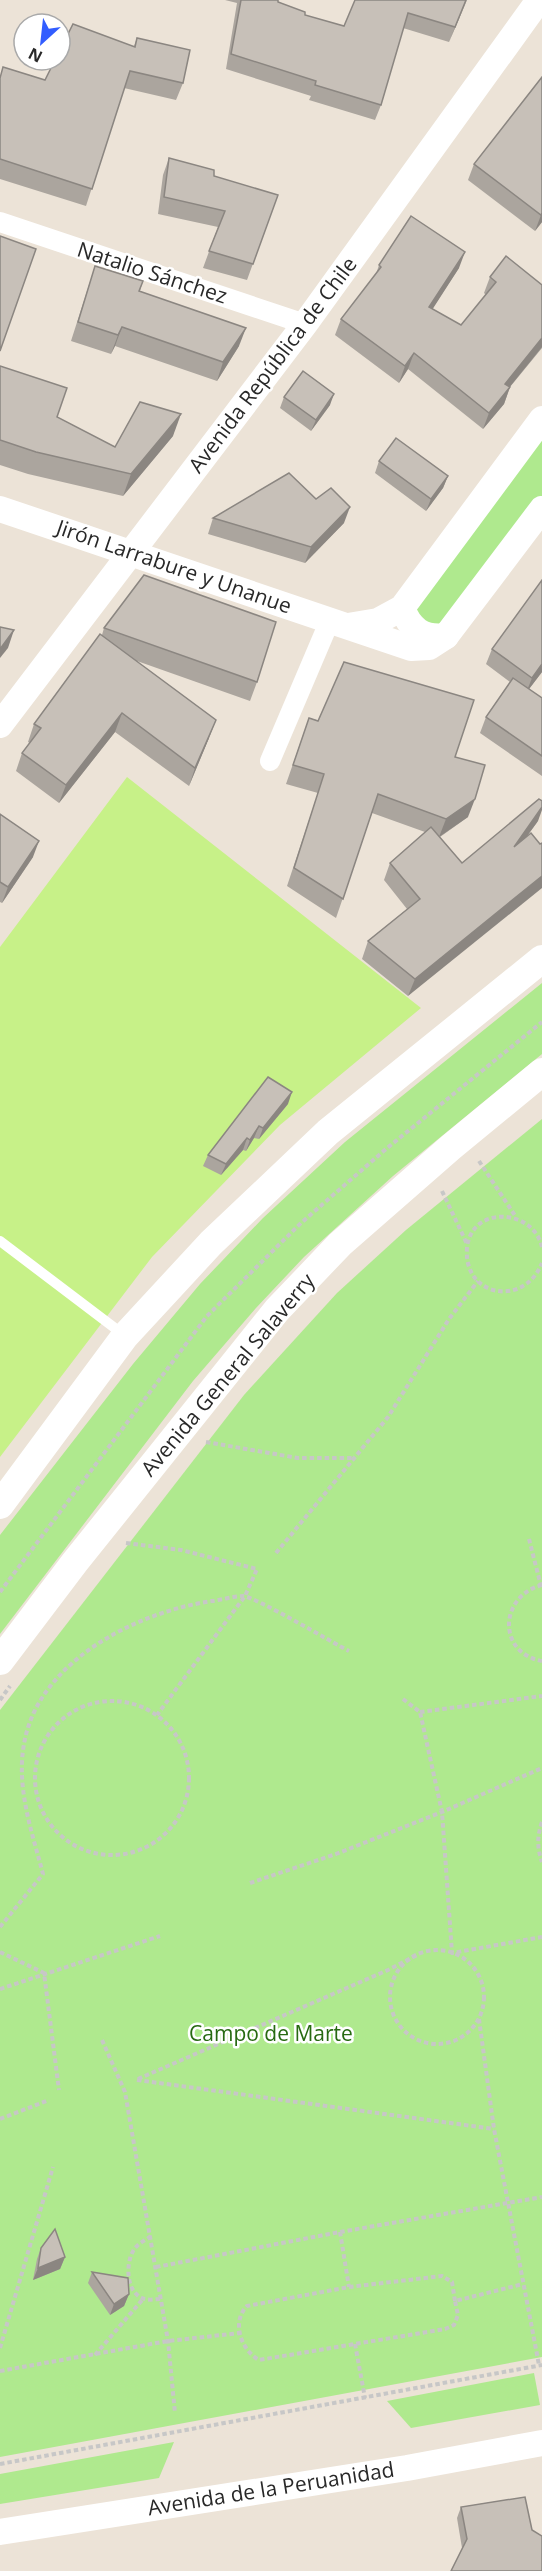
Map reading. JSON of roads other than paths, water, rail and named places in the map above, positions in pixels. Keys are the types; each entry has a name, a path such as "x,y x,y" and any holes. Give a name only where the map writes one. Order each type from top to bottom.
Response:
{"main road":[{"path":"0,1504 125,1336 211,1244 328,1131 542,959"},
{"name":"Avenida General Salaverry","path":"6,1672 75,1562 277,1310 340,1244 451,1147 542,1072"}],"street":[{"name":"Avenida República de Chile","path":"0,725 305,324 539,0"},
{"name":"Natalio Sánchez","path":"0,222 305,324"},
{"path":"270,761 339,623 378,621 402,608 542,419"},
{"name":"Jirón Larrabure y Unanue","path":"0,509 411,648 429,647 447,636"},
{"path":"402,608 413,628 435,637 447,636 542,509"},
{"name":"Avenida de la Peruanidad","path":"0,2532 542,2443"}],"lane":[{"path":"0,1240 125,1336"}],"park label":[{"name":"Campo de Marte","path":"271,2034"}]}
